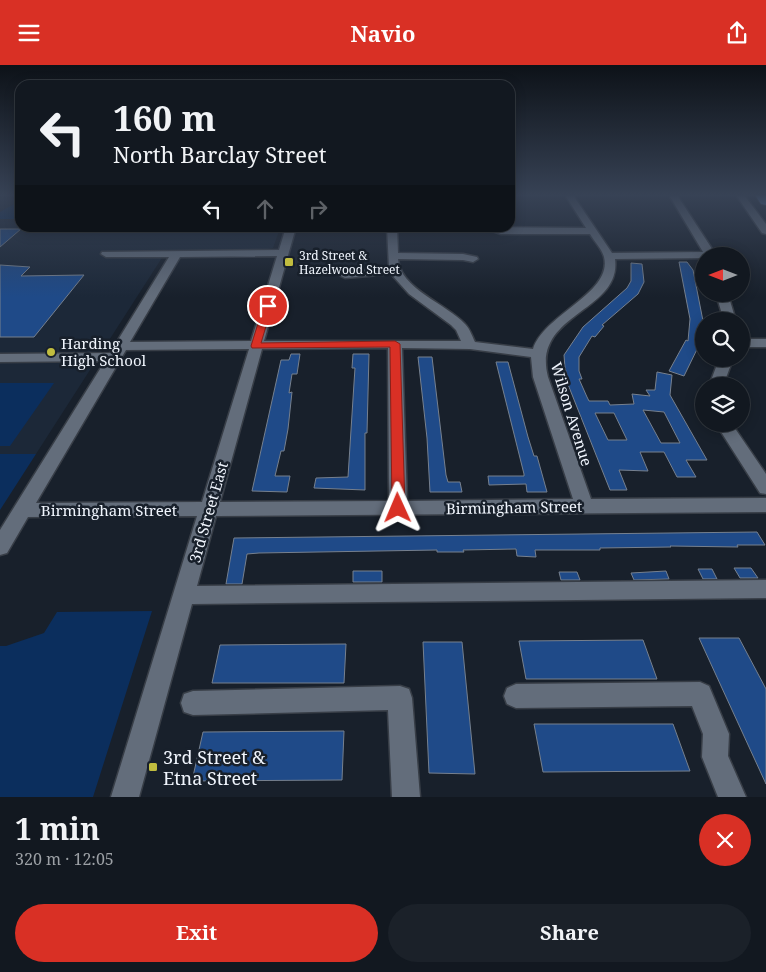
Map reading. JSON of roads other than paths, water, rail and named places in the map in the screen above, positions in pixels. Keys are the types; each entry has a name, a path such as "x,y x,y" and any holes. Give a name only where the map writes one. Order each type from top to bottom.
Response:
{"street":[{"path":"694,229 705,247"},
{"path":"515,231 593,231 609,255 695,256"},
{"name":"3rd Street East","path":"125,797 289,232"},
{"path":"392,232 394,270 404,283 456,322 462,328 470,345"},
{"path":"0,547 177,253"},
{"path":"106,254 283,253"},
{"name":"Wilson Avenue","path":"584,506 541,377 538,354 544,337 550,330 605,285 612,271 609,255"},
{"path":"393,256 463,257 473,259"},
{"path":"345,275 394,270"},
{"path":"750,343 766,343"},
{"path":"395,344 398,508"},
{"path":"0,358 256,346 395,344 470,345 538,354"},
{"path":"729,432 766,488"},
{"name":"Birmingham Street","path":"22,510 766,505"},
{"path":"184,595 766,589"},
{"path":"516,696 700,694 716,734 715,757 732,797"},
{"path":"192,703 400,699 406,797"}],"place":[{"name":"3rd Street & Hazelwood Street","path":"289,262"},
{"name":"Harding High School","path":"51,352"},
{"name":"3rd Street & Etna Street","path":"153,767"}]}
